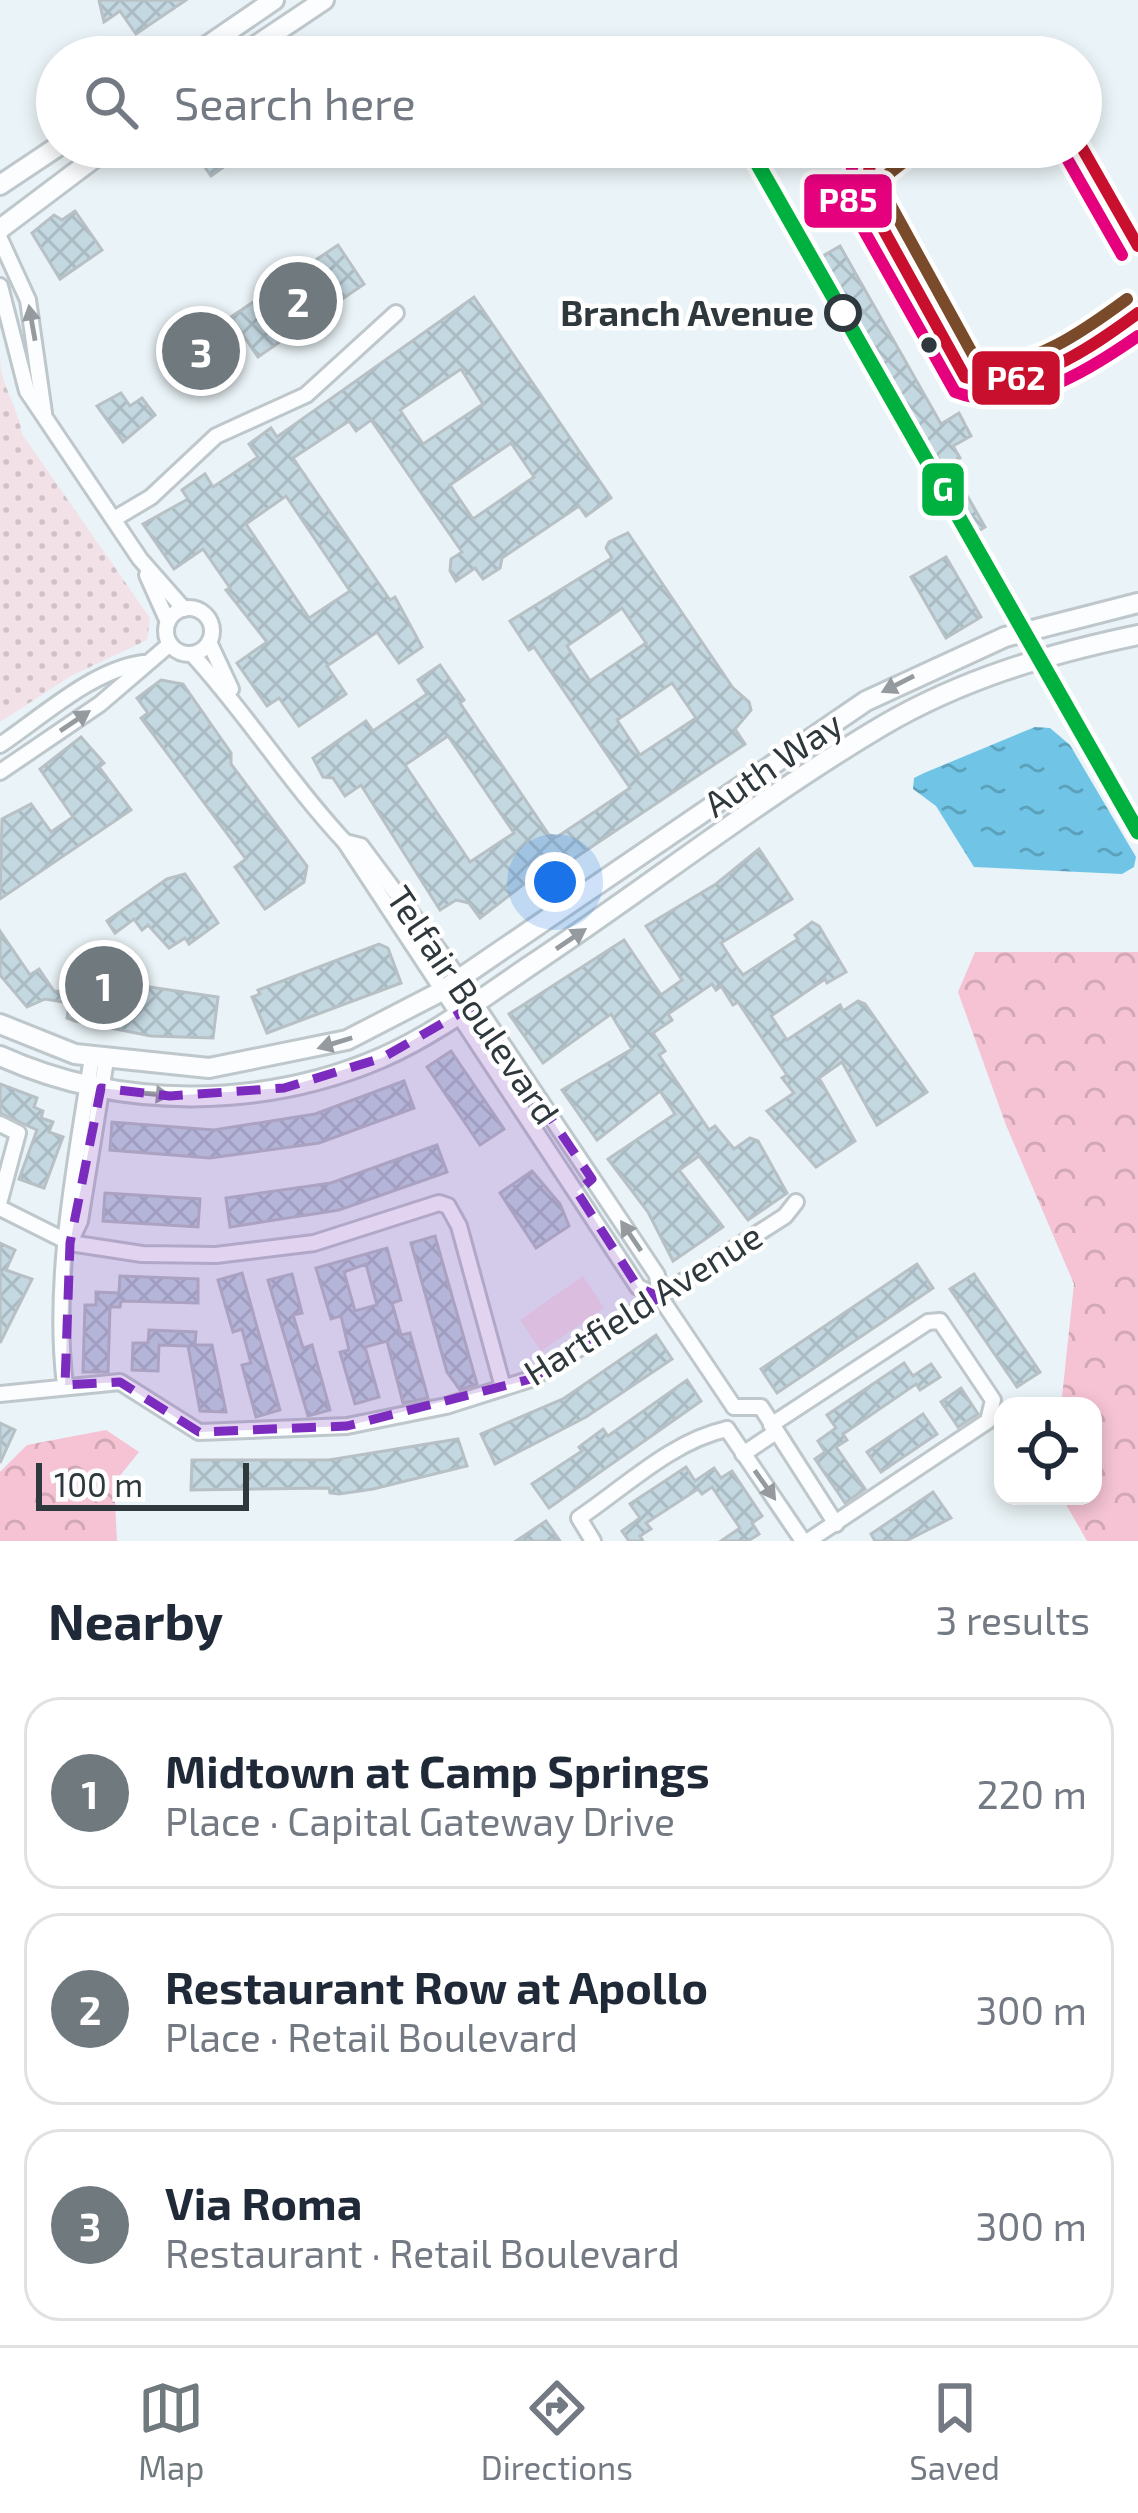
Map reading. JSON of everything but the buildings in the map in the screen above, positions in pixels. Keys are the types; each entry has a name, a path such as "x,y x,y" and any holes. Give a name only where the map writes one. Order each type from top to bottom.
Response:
{"street":[{"path":"222,36 274,0"},
{"path":"270,36 324,0"},
{"path":"0,185 36,161"},
{"path":"44,412 28,300 0,234 83,168"},
{"path":"0,286 23,382 140,559 184,609"},
{"path":"114,519 151,496 216,436 313,390 397,313"},
{"path":"140,559 168,622 170,644"},
{"name":"Auth Way","path":"0,1024 99,1058 208,1068 277,1059 347,1040 440,992 866,701 1005,637 1138,604"},
{"path":"168,622 184,609 199,610 209,621 209,642 192,654 170,644"},
{"name":"Auth Way","path":"0,1056 95,1086 170,1096 284,1088 382,1058 474,1005 814,768 956,686 1084,646 1138,635"},
{"name":"Telfair Boulevard","path":"209,642 238,704"},
{"path":"0,772 100,704 170,644"},
{"name":"Telfair Boulevard","path":"192,654 238,704 296,790 345,842 453,1017 638,1287 660,1297"},
{"path":"0,746 88,686 126,665 143,663"},
{"name":"Telfair Boulevard","path":"345,842 361,846 459,979 657,1274 660,1297 734,1407"},
{"path":"65,1385 59,1335 99,1058"},
{"path":"0,1124 18,1133 19,1143 0,1204 70,1243 142,1254 276,1249 314,1244 439,1203 448,1206 459,1226 503,1387"},
{"path":"577,1192 592,1179"},
{"name":"Hartfield Avenue","path":"0,1394 120,1382 199,1432 347,1426 446,1406 531,1379 785,1216 796,1202"},
{"path":"727,1430 743,1454 806,1541 988,1421 993,1400 940,1321 928,1322 773,1428 743,1454"},
{"path":"727,1430 734,1407 761,1408 836,1524"},
{"path":"593,1541 579,1518 704,1434 727,1430"}],"highlighted area":[{"path":"474,1005 592,1179 577,1192 638,1287 660,1297 531,1379 347,1426 246,1432 199,1432 120,1382 65,1385 70,1243 101,1088 170,1096 284,1088 382,1058"}],"shaded area":[{"path":"0,358 22,434 150,618 147,640 71,676 0,722"},
{"path":"583,1276 604,1308 541,1351 520,1320"}],"green space":[{"path":"975,952 1138,952 1138,1541 1087,1541 1066,1505 1102,1505 1102,1397 1062,1397 1074,1284 1006,1125 958,992"},
{"path":"106,1430 139,1452 114,1483 117,1541 0,1541 0,1472 27,1445"}],"water":[{"path":"1035,727 1050,728 1070,745 1136,857 1134,867 1122,874 974,867 936,806 913,789 914,778"}],"transit line":[{"name":"G","path":"760,168 1138,832"},
{"name":"P85","path":"852,168 848,202 955,392 979,398 1027,394 1097,363 1138,336"},
{"name":"P62","path":"870,168 865,196 965,377 988,381 1034,374 1079,353 1138,313"},
{"path":"896,168 887,175 884,193 977,362 996,364 1036,354 1127,299"},
{"name":"P85","path":"1072,168 1122,255"},
{"name":"P62","path":"1094,168 1138,246"}],"place":[{"name":"Restaurant Row at Apollo","path":"298,301"},
{"name":"Branch Avenue","path":"843,313"},
{"name":"Via Roma","path":"201,351"},
{"name":"Midtown at Camp Springs","path":"104,985"}]}
